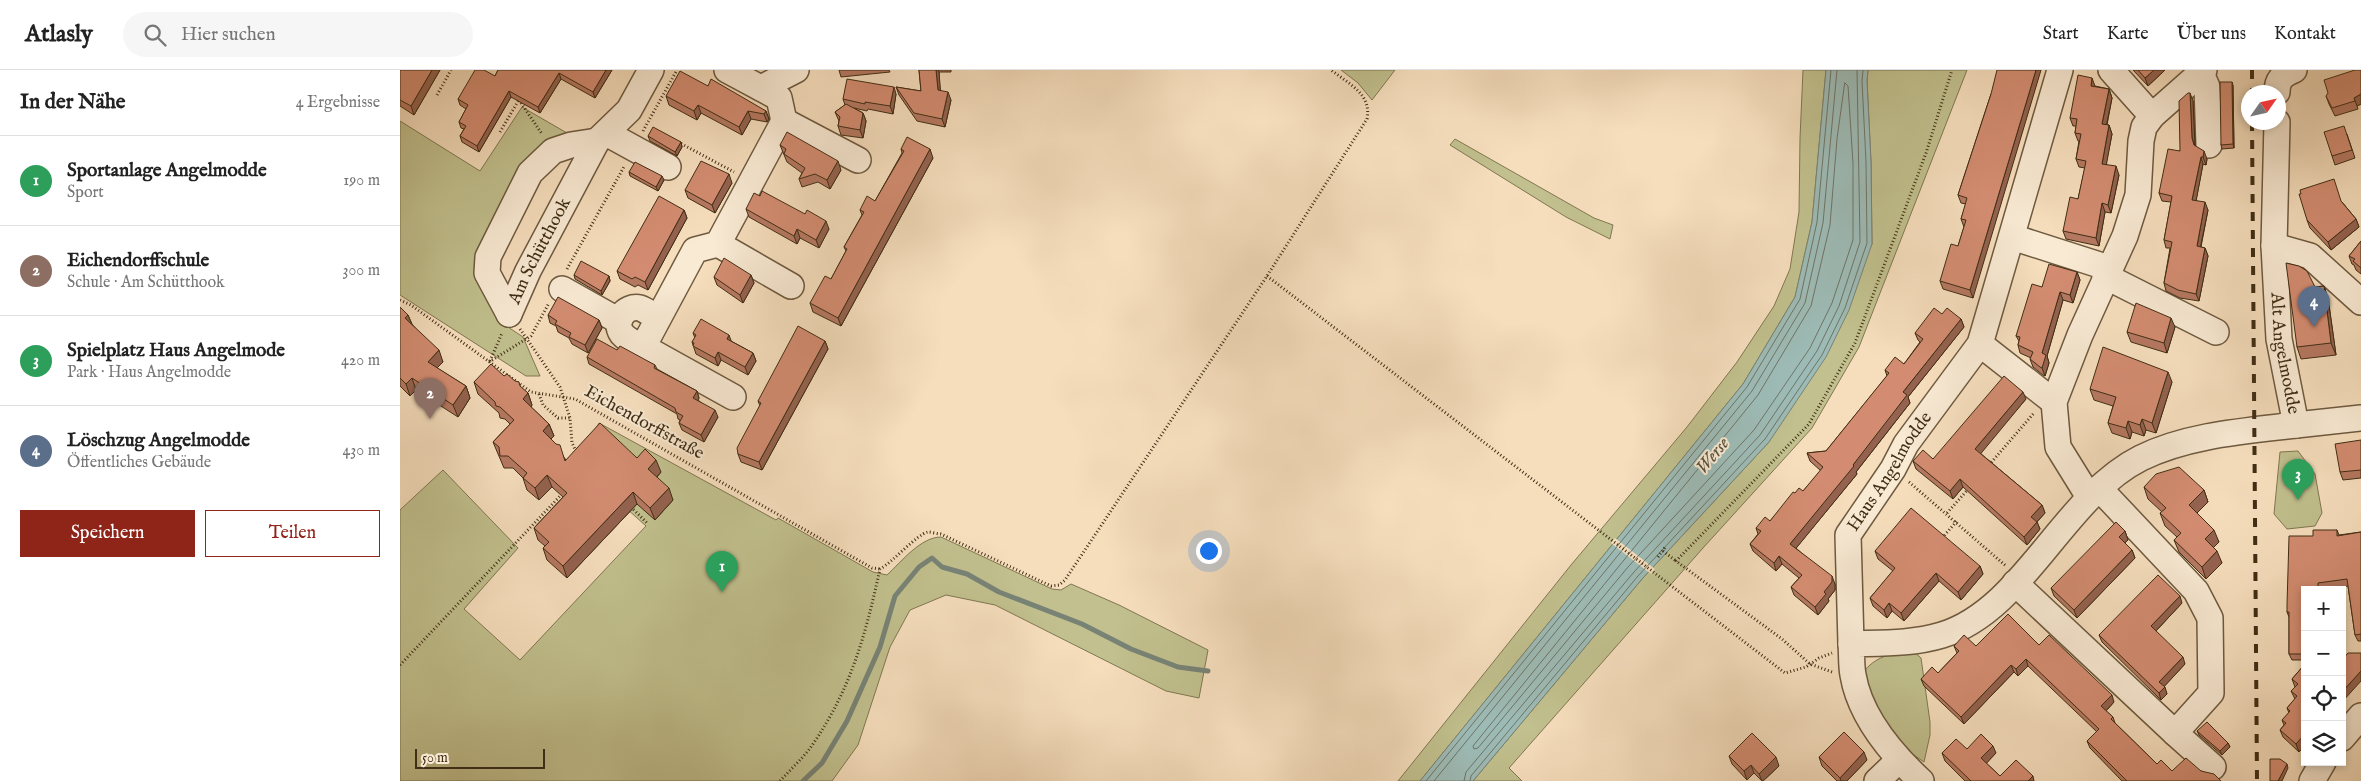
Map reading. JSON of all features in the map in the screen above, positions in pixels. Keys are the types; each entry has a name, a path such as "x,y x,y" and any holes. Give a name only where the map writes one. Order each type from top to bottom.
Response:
{"street":[{"name":"Am Schütthook","path":"509,314 528,271 601,137 629,110 651,70"},
{"path":"718,244 784,121 779,98 727,70"},
{"path":"761,88 796,70"},
{"name":"Haus Angelmodde","path":"1921,781 1891,751 1869,717 1855,686 1851,644 1848,535 1893,469 1906,444 1980,344 2060,70"},
{"path":"2111,70 2152,116"},
{"path":"2278,85 2285,73 2294,70"},
{"path":"2175,734 2211,693 2210,618 2196,591 2094,492 2058,447 2054,402 2107,272 2125,236 2138,194 2141,141 2144,127 2152,116 2203,72 2207,87 2209,145"},
{"path":"784,121 858,160"},
{"name":"Alt Angelmodde","path":"2277,130 2274,246 2279,340 2296,425 2361,418"},
{"name":"Am Schütthook","path":"509,314 487,273 488,256 530,174 553,151 601,137"},
{"path":"601,137 634,148 668,167"},
{"path":"2012,237 2107,272 2216,332"},
{"path":"642,347 695,250 718,244 791,286"},
{"path":"2274,246 2310,256 2361,302"},
{"path":"559,287 619,322"},
{"path":"658,318 644,310 634,308 624,312 619,322 621,332 624,336 642,347 733,397"},
{"path":"1980,344 2054,402"},
{"path":"1851,644 1901,643 1944,635 1967,623 1988,609 2018,580 2094,492 2140,458 2183,442 2296,425"},
{"path":"2018,580 2175,734 2213,768"},
{"path":"2346,733 2361,716"},
{"path":"1877,781 1891,751"},
{"path":"2312,781 2321,766"}],"path":[{"path":"437,95 451,70"},
{"path":"489,362 532,336 677,70"},
{"path":"780,781 810,748 841,697 856,664 866,633 880,570 919,537 928,532 940,534 1052,586 1059,585 1065,580 1267,276 1367,119 1369,108 1366,99 1331,70"},
{"path":"1676,561 1809,424 1814,416 1855,343 1926,153 1952,70"},
{"path":"500,132 524,92"},
{"path":"519,100 553,151"},
{"path":"647,124 656,129"},
{"path":"672,138 751,182"},
{"path":"1267,276 1785,672 1810,664 1782,639 1663,551"},
{"name":"Eichendorffstraße","path":"400,300 411,305 531,392 575,398 864,563 880,570"},
{"path":"509,314 560,387 570,418 572,443 583,459"},
{"path":"489,362 509,314"},
{"path":"539,394 543,405 558,418 570,418"},
{"path":"1986,469 2037,409 2054,402"},
{"path":"1893,469 1947,513 2018,580"},
{"path":"1947,513 1973,484"},
{"path":"400,665 569,487"},
{"path":"629,504 648,524"},
{"path":"1939,542 1957,522"},
{"path":"1658,557 1666,546"}],"shaded area":[{"path":"1341,70 1395,70 1372,100 1358,83"},
{"path":"1803,70 1826,70 1812,222 1795,297 1743,384 1420,781 1398,781 1571,565 1687,427 1737,362 1774,306 1790,269 1799,212"},
{"path":"1868,70 1967,70 1859,347 1812,428 1703,548 1509,768 1522,781 1473,781 1642,579 1769,442 1872,244"},
{"path":"522,107 567,133 490,228 491,303 508,327 523,337 540,376 526,376 400,295 400,121 480,171"},
{"path":"1455,139 1594,218 1613,225 1610,239 1566,217 1450,145"},
{"path":"599,423 776,520 778,518 873,572 887,575 919,545 941,537 1052,589 1061,590 1071,584 1119,605 1208,650 1199,698 1166,691 995,605 946,595 910,610 890,647 858,745 832,781 400,781 400,510 443,470 518,548 464,609 520,660 646,526 576,463"},
{"path":"2298,451 2315,474 2322,513 2315,526 2287,529 2274,514 2280,452"},
{"path":"1913,651 1921,658 1930,722 1930,735 1924,762 1905,749 1886,726 1866,694 1865,670 1870,665 1887,656"}],"water":[{"name":"Werse","path":"1826,70 1868,70 1872,244 1849,310 1826,357 1769,442 1642,579 1473,781 1420,781 1743,384 1795,297 1812,222"}],"pier":[{"path":"1615,538 1655,569 1651,574 1611,543"}],"building":[{"path":"400,70 432,70 411,106 400,100"},
{"path":"475,70 484,70 495,76 498,70 606,70 593,92 559,73 538,107 509,91 477,146 460,136 466,126 459,122 468,105 458,99"},
{"path":"919,70 936,70 938,90 948,92 942,119 914,113 896,87 921,91"},
{"path":"1997,70 2036,70 1970,290 1940,281 1951,244 1958,246 1966,220 1961,219 1967,198 1958,195"},
{"path":"2138,70 2154,70 2145,78"},
{"path":"2355,70 2361,70 2361,94 2354,98 2355,101 2332,108 2326,96 2328,93 2324,80"},
{"path":"680,71 708,86 711,79 766,111 764,114 748,111 739,127 698,105 694,111 666,96"},
{"path":"2078,75 2092,78 2091,86 2109,89 2102,124 2109,125 2102,164 2116,166 2108,205 2102,203 2096,238 2063,231 2070,197 2078,199 2086,161 2076,159 2081,134 2075,133 2077,119 2070,118"},
{"path":"847,79 894,87 890,106 865,102 865,104 843,99"},
{"path":"2220,82 2232,82 2233,144 2221,145"},
{"path":"2190,93 2192,138 2194,145 2204,151 2192,200 2205,202 2197,246 2205,248 2196,294 2178,290 2164,283 2172,242 2164,240 2172,196 2159,193 2168,149 2180,151 2179,101"},
{"path":"846,104 863,113 860,130 838,126 840,117 835,112"},
{"path":"2344,126 2352,150 2332,156 2324,132"},
{"path":"653,127 681,142 675,152 648,136"},
{"path":"787,132 838,161 827,180 815,174 799,179 805,168 784,154 786,149 780,145"},
{"path":"907,137 930,149 838,318 810,303 825,276 831,279 847,249 844,247 864,212 860,210 867,196 875,201 904,151 901,149"},
{"path":"701,161 729,174 712,205 685,190"},
{"path":"635,162 662,176 656,187 629,172"},
{"path":"2334,179 2341,201 2356,219 2328,242 2307,220 2299,194 2301,194 2300,190"},
{"path":"762,191 805,214 807,210 826,221 816,240 797,229 794,236 746,209 754,193 760,196"},
{"path":"659,196 684,210 645,282 635,277 632,279 617,271"},
{"path":"2361,241 2361,268 2353,261 2355,259 2349,256"},
{"path":"724,258 751,275 740,295 714,277"},
{"path":"581,261 609,276 601,291 574,275"},
{"path":"2286,263 2299,266 2307,271 2315,287 2324,286 2331,343 2297,347"},
{"path":"2049,264 2077,272 2070,295 2060,292 2042,353 2046,355 2042,368 2030,359 2033,352 2018,345 2020,337 2016,336 2032,284 2042,287"},
{"path":"558,297 599,320 585,345 569,337 571,333 555,324 557,321 548,315"},
{"path":"2136,303 2171,318 2164,343 2127,332"},
{"path":"400,307 408,315 405,318 439,350 428,362 466,386 453,405 412,378 406,384 400,378"},
{"path":"1934,308 1942,314 1947,308 1961,319 1903,392 1907,395 1854,466 1790,544 1832,576 1832,582 1824,592 1826,594 1815,607 1791,587 1802,575 1779,556 1774,563 1750,544 1761,531 1756,528 1765,517 1770,521 1793,492 1795,493 1799,488 1803,491 1823,467 1807,453 1826,451 1889,373 1885,370 1895,357 1904,364 1923,339 1915,333"},
{"path":"701,319 729,335 727,339 753,353 745,367 718,352 715,358 693,346 694,343 692,342 696,335 693,333"},
{"path":"798,326 825,341 759,462 738,454 737,448 761,403 758,401"},
{"path":"597,339 617,350 620,346 655,365 654,368 697,391 693,398 715,410 701,435 679,423 683,416 676,412 675,408 587,357"},
{"path":"2103,347 2168,372 2152,423 2142,419 2140,425 2128,421 2126,428 2108,423 2116,397 2090,389"},
{"path":"491,364 504,376 507,374 519,382 520,386 528,393 523,399 549,424 543,431 556,444 560,445 565,461 600,423 637,458 645,449 656,460 648,469 669,488 650,508 633,492 563,566 543,548 549,542 534,528 567,493 547,475 535,488 523,478 527,473 508,456 500,456 499,447 493,442 514,420 500,407 496,406 495,402 474,382"},
{"path":"2004,376 2023,392 1975,449 2042,505 2031,517 2037,522 2024,537 1960,479 1950,491 1913,461 1923,450 1933,459"},
{"path":"2361,440 2361,470 2340,472 2335,444"},
{"path":"2179,467 2204,490 2189,505 2214,530 2205,539 2217,551 2202,567 2174,540 2181,533 2160,513 2166,508 2144,487 2156,474"},
{"path":"1911,508 1980,566 1958,592 1936,573 1901,613 1889,603 1884,610 1870,598 1895,568 1875,551"},
{"path":"2116,522 2125,531 2119,537 2132,550 2074,610 2051,588"},
{"path":"2313,530 2337,530 2337,536 2361,532 2361,634 2355,635 2347,579 2318,583 2318,586 2301,586 2301,654 2289,654 2289,612 2287,612 2287,605 2289,536 2313,536"},
{"path":"2158,575 2180,596 2151,626 2183,657 2159,682 2165,687 2159,693 2099,635"},
{"path":"2008,614 2039,645 2049,635 2112,695 2101,706 2113,717 2111,719 2157,764 2161,760 2172,771 2186,758 2201,771 2214,774 2221,781 2127,781 2087,741 2099,729 2026,659 2016,669 2011,665 1961,717 1921,679 1932,667 1938,673 1959,651 1954,646 1964,635 1976,646"},
{"path":"2348,653 2361,653 2361,671 2346,688 2346,676 2346,655"},
{"path":"2301,669 2301,738 2296,744 2280,730 2286,723 2282,720 2290,711 2287,708 2297,696 2291,691 2298,684 2292,679"},
{"path":"2207,722 2228,743 2220,751 2197,731"},
{"path":"1844,732 1864,752 1840,778 1819,757"},
{"path":"1752,733 1776,757 1759,774 1751,765 1744,771 1729,756"},
{"path":"1981,734 1993,746 1981,758 2000,776 2016,760 2033,776 2028,781 1971,781 1942,753 1956,739 1967,749"},
{"path":"2270,759 2280,759 2287,764 2278,781 2270,781"}],"waterway":[{"path":"803,781 822,763 847,721 880,647 895,596 919,567 932,558 942,567 967,574 999,592 1082,624 1131,649 1178,667 1208,671"}],"railway":[{"path":"2252,70 2252,85"},
{"path":"2252,130 2257,781"}],"place":[{"name":"Löschzug Angelmodde","path":"2314,327"},
{"name":"Eichendorffschule","path":"430,419"},
{"name":"Spielplatz Haus Angelmode","path":"2298,500"},
{"name":"Sportanlage Angelmodde","path":"722,592"}]}
